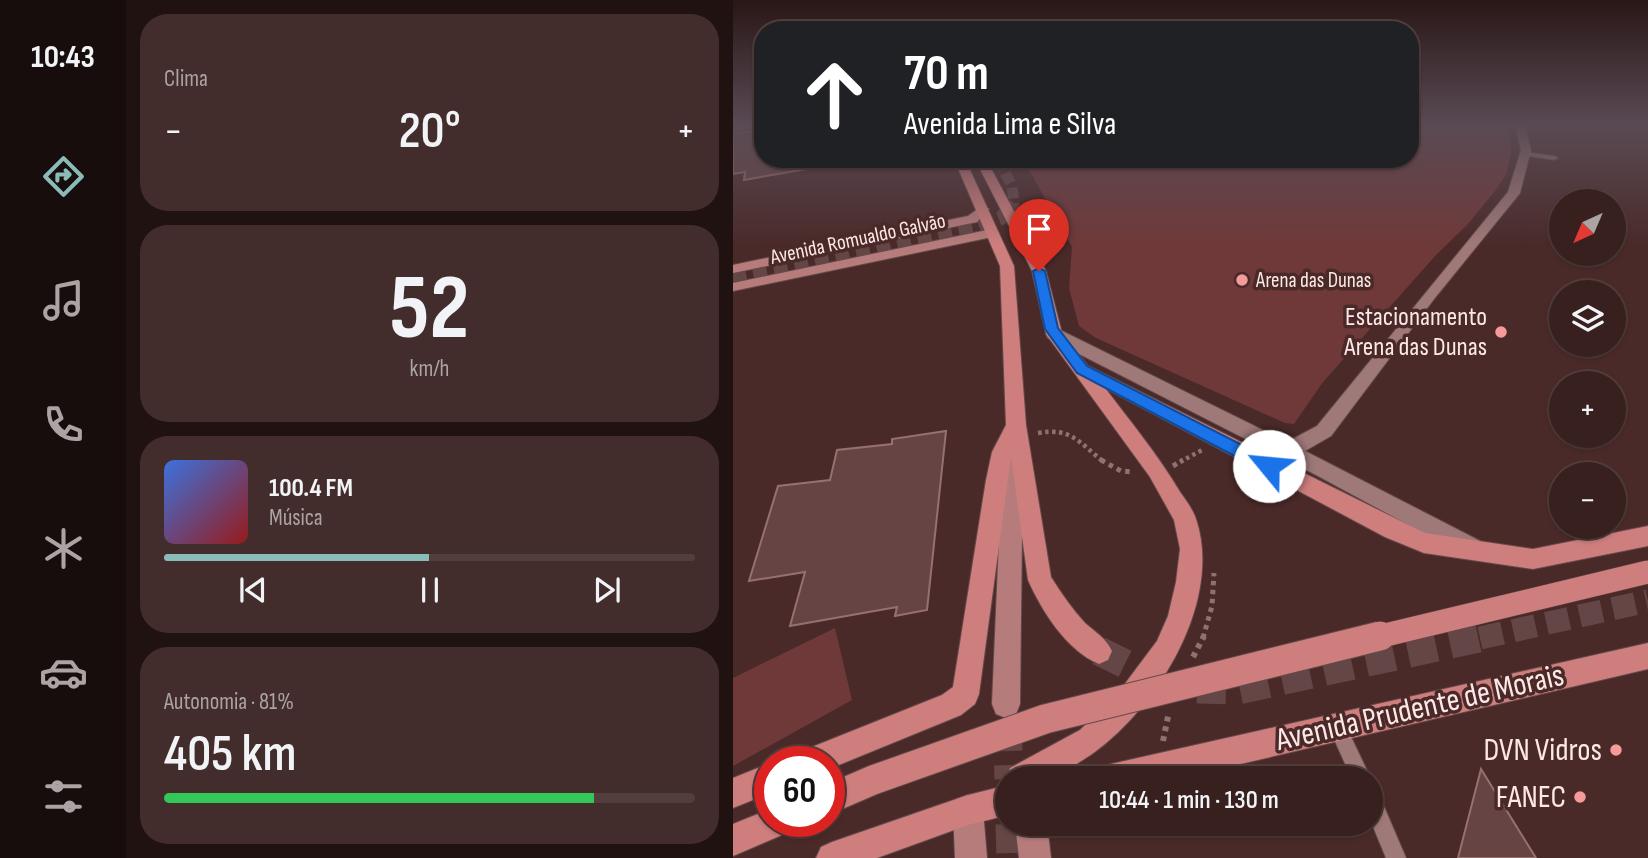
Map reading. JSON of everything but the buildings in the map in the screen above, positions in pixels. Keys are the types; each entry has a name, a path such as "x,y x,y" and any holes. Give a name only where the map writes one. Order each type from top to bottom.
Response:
{"main road":[{"path":"963,168 1007,266 1016,425 1006,704"},
{"path":"985,168 1039,271 1054,334 1157,471 1185,519 1191,549 1188,582 1180,616 1166,650 1128,704 1090,740 1044,766"},
{"name":"Avenida Romualdo Galvão","path":"733,269 972,219 983,209"},
{"name":"Avenida Romualdo Galvão","path":"733,287 992,233"},
{"path":"1082,369 1393,530 1424,542 1533,559 1648,536"},
{"path":"1016,425 1040,580 1056,607 1099,651"},
{"path":"845,748 951,705 965,694 996,480 1002,452 1016,425"},
{"path":"845,792 1045,719 1187,682 1648,572"},
{"name":"Avenida Prudente de Morais","path":"1169,766 1648,656"},
{"path":"733,793 754,784"},
{"path":"832,858 994,801"},
{"path":"971,858 994,801"},
{"path":"733,840 754,831"},
{"path":"1032,836 1035,858"}],"street":[{"path":"1287,450 1324,431 1429,296 1514,193 1522,165"},
{"path":"1054,334 1287,450 1482,553"},
{"path":"1324,431 1325,470"}],"lane":[{"path":"1338,728 1356,766"},
{"path":"1383,828 1396,858"}],"shaded area":[{"name":"Arena das Dunas","path":"1419,165 1508,165 1506,175 1468,224 1436,255 1323,382 1294,424 1285,423 1096,338 1079,326 1069,288 1072,247 1028,168 1419,168"},
{"path":"835,628 852,700 769,746 754,746 754,754 733,766 733,678"}],"tunnel":[{"path":"1003,168 1012,186 1014,204 1005,213"},
{"path":"733,280 975,228 1001,218 1007,212"},
{"path":"1480,638 1648,601"},
{"path":"1197,689 1238,690 1488,636"},
{"path":"1099,651 1158,680"},
{"path":"1007,722 1009,766"},
{"path":"1010,836 1011,858"}],"place":[{"name":"Arena das Dunas","path":"1242,280"},
{"name":"Estacionamento Arena das Dunas","path":"1501,332"},
{"name":"DVN Vidros","path":"1616,750"},
{"name":"FANEC","path":"1580,797"}],"route":[{"path":"1039,271 1054,334 1082,369 1269,466"}]}
